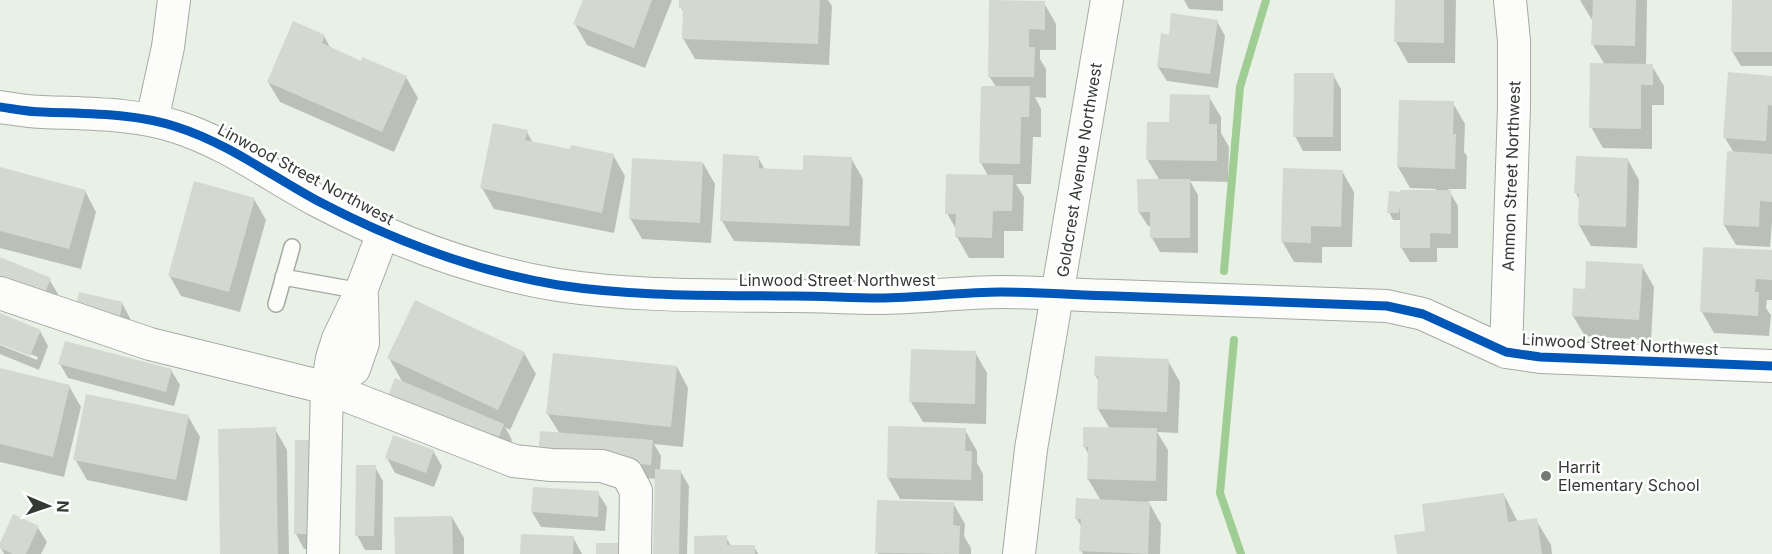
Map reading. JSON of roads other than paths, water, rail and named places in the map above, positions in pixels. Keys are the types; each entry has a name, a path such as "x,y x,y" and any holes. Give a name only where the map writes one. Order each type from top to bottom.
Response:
{"street":[{"path":"152,120 168,47 174,0"},
{"name":"Goldcrest Avenue Northwest","path":"1019,554 1031,449 1107,0"},
{"name":"Ammon Street Northwest","path":"1506,352 1514,106 1514,41 1510,0"},
{"name":"Linwood Street Northwest","path":"0,107 152,120 176,126 214,141 314,198 383,233 421,249 558,285 646,293 881,298 1000,292 1387,306 1424,314 1506,352 1540,357 1772,366"},
{"path":"323,554 327,388 332,358 338,339 362,291 383,233"},
{"path":"0,293 150,344 327,388 514,461 551,465 602,466 627,474 636,491 635,554"}],"lane":[{"path":"276,304 292,248"},
{"path":"283,277 362,291"}],"waterway":[{"path":"1224,271 1240,87 1266,0"},
{"path":"1234,340 1220,493 1241,554"}],"place":[{"name":"Harrit Elementary School","path":"1546,476"}]}
